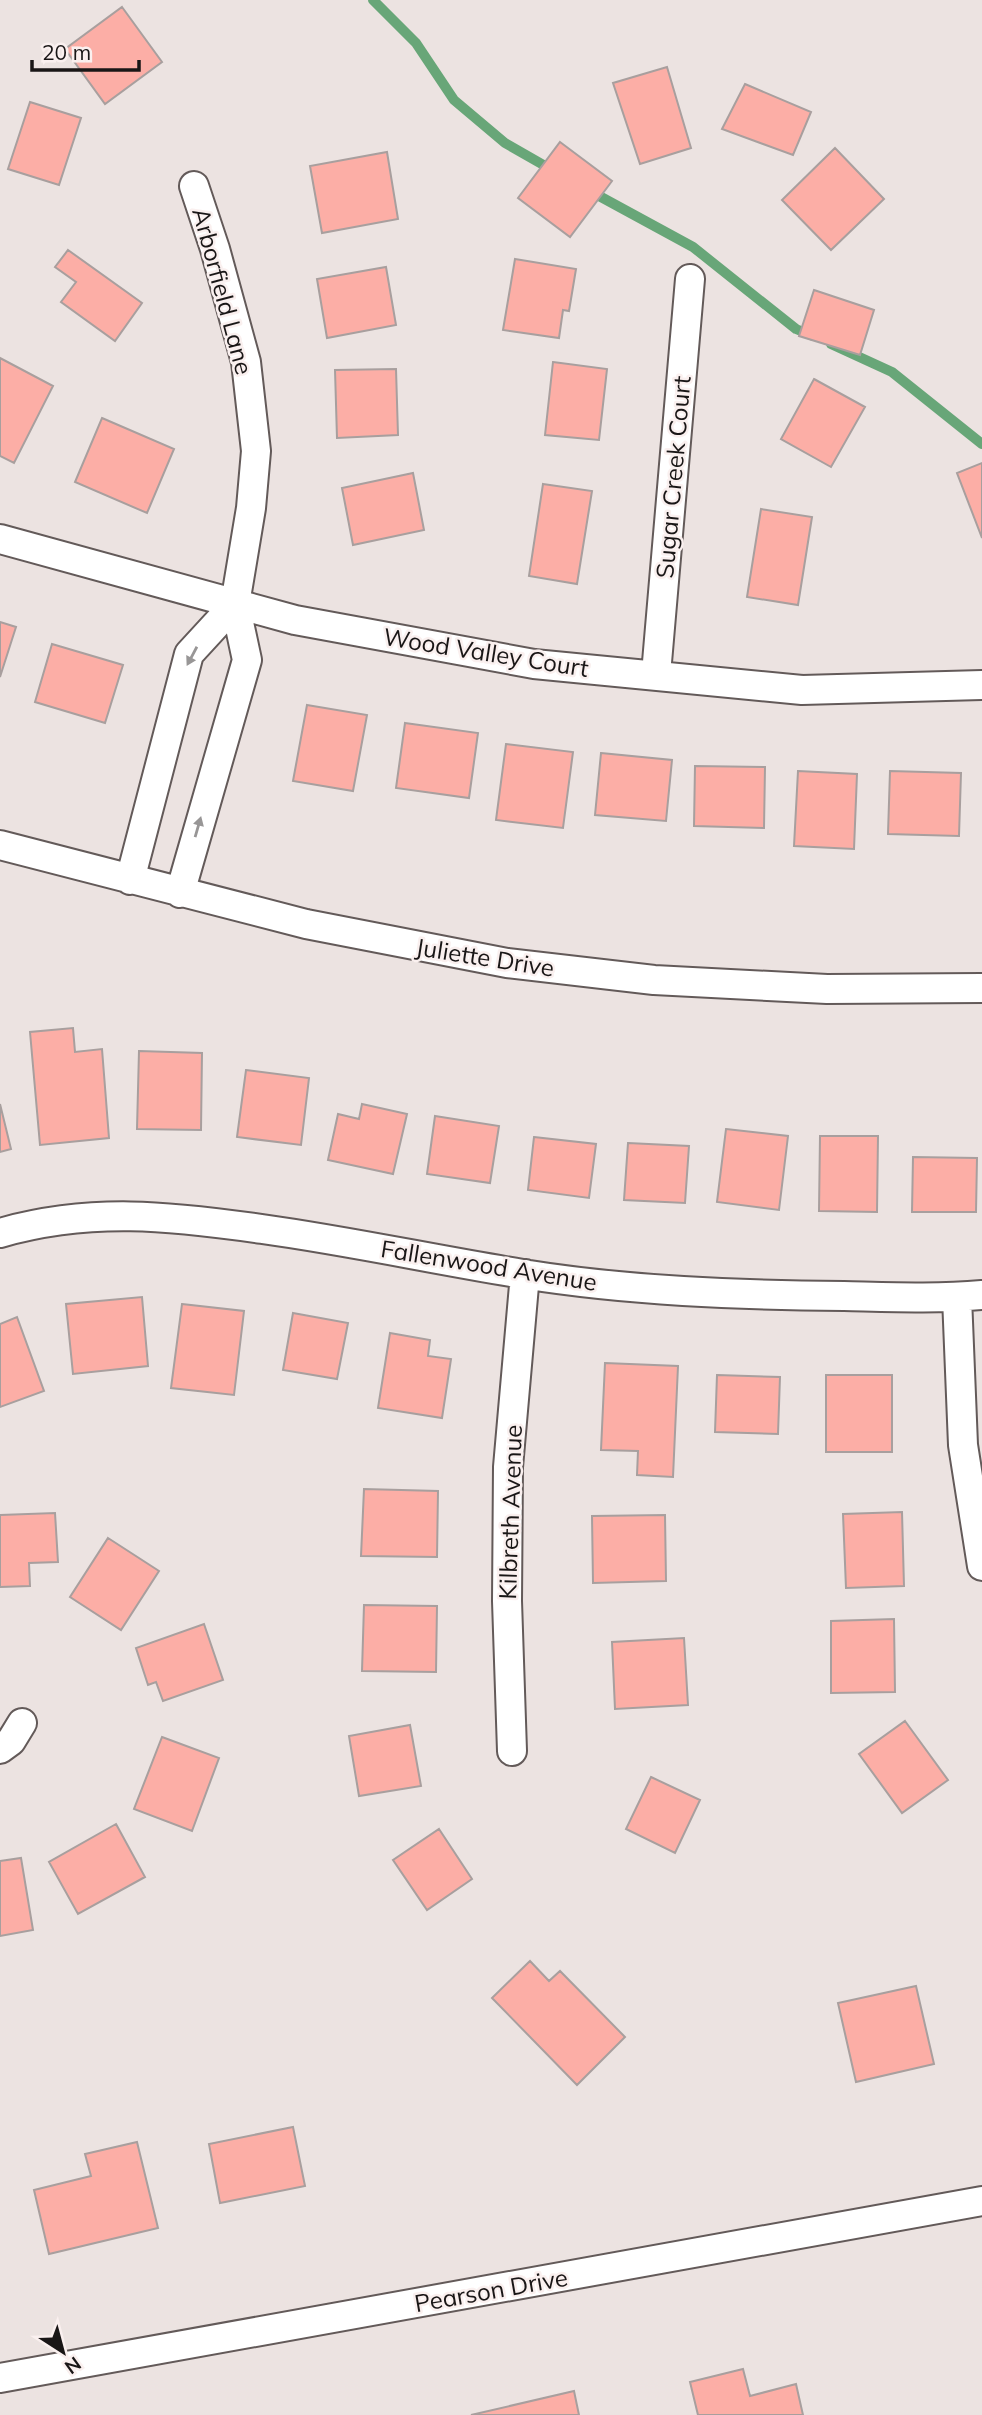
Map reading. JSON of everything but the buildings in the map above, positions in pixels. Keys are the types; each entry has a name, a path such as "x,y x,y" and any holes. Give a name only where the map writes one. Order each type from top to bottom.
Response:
{"street":[{"name":"Arborfield Lane","path":"180,893 247,660 235,604 251,508 256,451 246,362 215,249 194,186"},
{"name":"Sugar Creek Court","path":"656,674 690,279"},
{"name":"Wood Valley Court","path":"0,540 295,620 534,664 802,690 982,685"},
{"path":"130,880 189,654 235,604"},
{"name":"Juliette Drive","path":"0,845 306,924 507,963 654,980 827,989 982,988"},
{"name":"Fallenwood Avenue","path":"0,1233 101,1217 166,1216 324,1238 525,1274 622,1286 784,1296 970,1296"},
{"name":"Kilbreth Avenue","path":"512,1751 507,1601 508,1467 525,1274"},
{"path":"970,1296 963,1445 982,1566"},
{"path":"0,1749 11,1741 22,1723"},
{"name":"Pearson Drive","path":"0,2378 982,2201"}],"waterway":[{"path":"373,0 416,43 454,100 505,143 554,171"},
{"path":"590,191 693,247 796,329 813,336"},
{"path":"831,344 892,372 982,444"}]}
